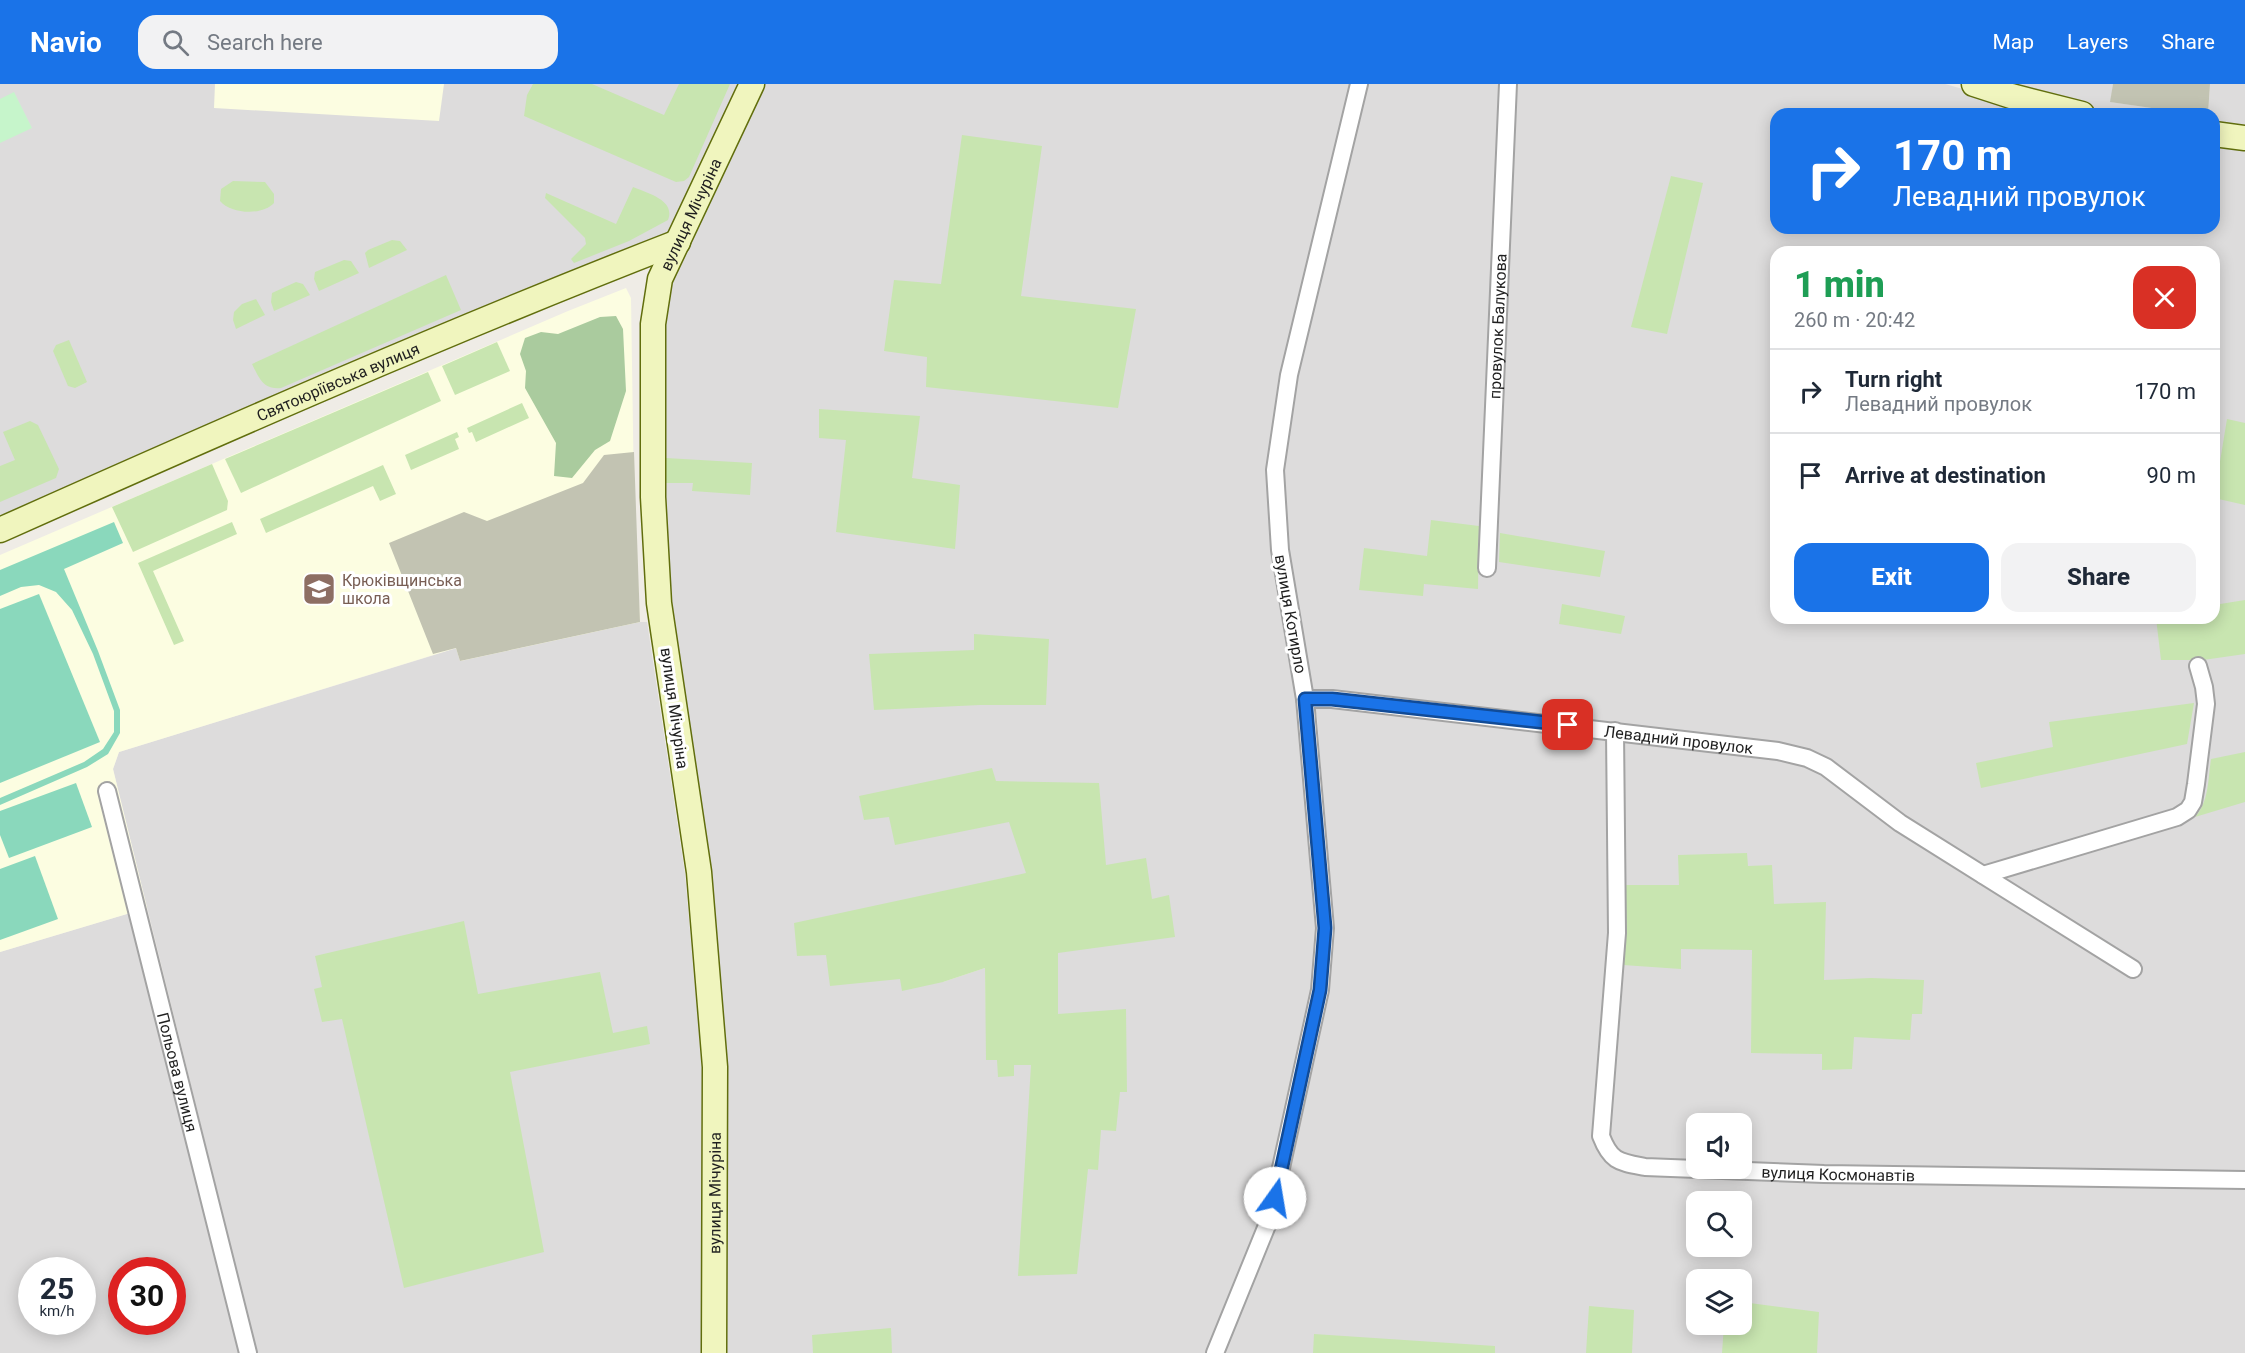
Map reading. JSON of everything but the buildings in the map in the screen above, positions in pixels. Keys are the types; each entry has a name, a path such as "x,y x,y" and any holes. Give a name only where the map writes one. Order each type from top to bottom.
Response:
{"street":[{"name":"вулиця Мічуріна","path":"714,1353 715,1067 699,872 659,603 653,497 653,324 660,279 752,84"},
{"name":"вулиця Котирло","path":"1215,1353 1270,1218 1320,990 1325,928 1305,699 1280,550 1275,470 1289,375 1359,84"},
{"name":"провулок Балукова","path":"1487,568 1508,84"},
{"path":"1974,84 2060,108"},
{"path":"2220,135 2245,138"},
{"name":"Святоюріївська вулиця","path":"0,530 423,345 678,242"},
{"path":"1983,875 2177,817 2188,810 2193,802 2206,704 2198,666"},
{"name":"Левадний провулок","path":"1305,699 1332,699 1615,731 1778,751 1807,758 1826,767 1900,823 2133,969"},
{"name":"вулиця Космонавтів","path":"1615,731 1617,933 1601,1136 1608,1153 1623,1163 1645,1167 1824,1174 2245,1180"},
{"name":"Польова вулиця","path":"107,791 248,1353"}],"shaded area":[{"path":"0,84 743,84 676,225 662,237 0,520"},
{"path":"215,84 444,84 439,121 214,108"},
{"path":"761,84 1353,84 1269,471 1298,705 1318,928 1312,988 1263,1215 1208,1353 722,1353 724,1067 667,602 660,498 664,323 670,290 684,251","holes":["1027,873 1013,1047 998,1060 987,1060 985,968 943,982"]},
{"path":"1366,84 1945,84 2031,108 1770,108 1770,234 2220,234 2220,143 2245,146 2245,1353 1223,1353 1276,1221 1328,993 1333,926 1317,717 1308,684 1284,544 1282,470 1294,375"},
{"path":"2001,84 2113,84 2111,102 2152,108 2087,108"},
{"path":"2113,84 2210,84 2208,108 2152,108 2110,102"},
{"path":"2210,84 2245,84 2245,131 2220,127 2220,108 2208,108"},
{"name":"Крюківщинська школа","path":"626,288 631,298 634,497 640,622 460,661 456,648 119,752 113,769 147,908 0,952 0,555"},
{"path":"634,452 640,622 460,661 456,648 433,654 389,543 464,512 487,521 583,483 604,455"},
{"path":"647,622 685,874 702,1069 701,1353 257,1353 113,769 119,752 457,648 461,661"},
{"path":"130,913 240,1353 0,1353 0,952"}],"green space":[{"path":"533,84 592,84 664,115 679,84 730,84 689,177 684,181 676,182 524,116 527,95"},
{"path":"14,92 32,128 0,143 0,99"},
{"path":"962,135 1042,146 1021,296 1136,309 1118,408 926,387 927,357 884,351 894,280 941,284"},
{"path":"1671,176 1703,183 1667,334 1631,327"},
{"path":"233,181 265,182 274,194 274,203 255,212 231,209 220,201 221,189"},
{"path":"633,187 664,202 668,207 668,220 629,241 574,263 571,259 586,244 585,238 545,198 546,193 616,224"},
{"path":"392,240 400,241 407,250 369,268 365,253"},
{"path":"344,260 351,261 359,273 319,291 314,279 315,272"},
{"path":"446,275 461,310 281,388 266,385 252,364"},
{"path":"296,282 303,284 310,295 274,311 271,302 272,293"},
{"path":"256,299 265,315 236,329 233,320 234,312 242,304"},
{"path":"616,316 623,329 626,391 610,441 595,450 572,478 554,476 556,443 525,388 526,371 520,354 525,338 541,332 558,334 600,317"},
{"path":"69,340 87,382 75,388 68,386 53,351 56,345"},
{"path":"497,342 510,371 455,395 442,366"},
{"path":"428,372 441,401 241,493 225,459"},
{"path":"522,403 529,418 476,442 472,432 469,433 467,428"},
{"path":"819,409 920,416 912,478 960,485 955,549 836,532 846,440 819,438"},
{"path":"2227,419 2245,423 2245,505 2220,499 2220,462"},
{"path":"30,421 38,425 59,469 56,478 0,502 0,466 15,460 3,432"},
{"path":"457,432 459,437 455,439 459,449 411,470 405,455"},
{"path":"666,458 752,463 750,495 692,491 693,483 665,483"},
{"path":"212,464 228,501 227,510 133,552 112,507"},
{"path":"383,465 396,494 380,501 373,486 266,533 260,519"},
{"path":"1431,520 1479,526 1478,589 1424,584 1423,596 1359,590 1364,548 1427,556"},
{"path":"114,522 123,543 64,569 120,710 120,733 108,754 87,767 0,805 0,798 84,762 103,749 114,732 114,711 93,654 72,610 56,592 39,585 21,587 0,596 0,570"},
{"path":"232,522 237,534 153,571 184,641 174,645 138,563"},
{"path":"1500,533 1605,551 1600,577 1499,562"},
{"path":"39,594 100,742 0,783 0,609"},
{"path":"2245,600 2245,654 2203,660 2161,660 2157,624 2220,624 2220,604"},
{"path":"1562,604 1625,616 1621,634 1559,624"},
{"path":"974,634 1049,639 1046,705 980,705 874,710 869,654 974,650"},
{"path":"2194,703 2187,744 1981,788 1976,763 2053,747 2049,722"},
{"path":"2245,752 2245,802 2195,817 2205,797 2211,759"},
{"path":"992,768 996,781 1099,783 1106,865 1146,858 1152,899 1169,895 1175,937 1058,953 1058,1014 1126,1009 1127,1092 1120,1092 1116,1131 1101,1130 1098,1170 1088,1169 1077,1274 1018,1276 1031,1065 1014,1065 1014,1076 998,1077 997,1060 986,1060 985,968 943,982 902,991 900,979 830,986 826,955 797,956 794,923 1026,873 1009,822 895,845 889,817 864,820 859,796"},
{"path":"76,783 92,827 9,858 0,835 0,811"},
{"path":"1747,853 1748,866 1772,865 1774,904 1826,902 1824,980 1871,978 1924,980 1922,1014 1912,1014 1910,1040 1854,1037 1852,1069 1822,1070 1822,1054 1751,1053 1752,950 1681,949 1681,969 1623,965 1622,885 1679,885 1678,855"},
{"path":"35,856 58,919 0,940 0,869"},
{"path":"464,921 478,994 600,972 613,1033 647,1026 650,1044 510,1072 544,1252 404,1288 342,1019 322,1022 314,989 322,987 315,956"},
{"path":"1752,1303 1819,1312 1817,1353 1722,1353 1723,1335 1752,1335"},
{"path":"1589,1306 1634,1310 1632,1353 1586,1353"},
{"path":"891,1328 892,1353 813,1353 812,1335"},
{"path":"1314,1334 1495,1346 1495,1353 1313,1353"}],"place":[{"name":"Крюківщинська школа","path":"319,589"}],"route":[{"path":"1275,1198 1320,990 1325,928 1305,699 1332,699 1568,725"}]}
